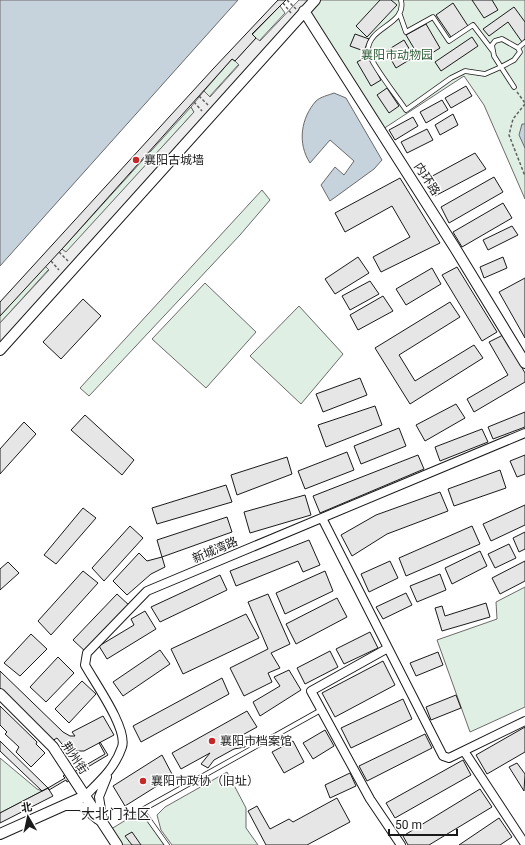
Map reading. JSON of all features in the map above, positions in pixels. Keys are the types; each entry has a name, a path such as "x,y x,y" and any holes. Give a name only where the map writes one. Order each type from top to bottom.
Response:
{"street":[{"path":"0,350 122,213 232,94 300,10 315,0"},
{"name":"内环路","path":"300,10 455,248 525,363"},
{"name":"新城湾路","path":"85,796 108,773 122,746 121,728 85,665 87,653 147,591 525,433"},
{"path":"322,518 443,756 449,758 525,721"},
{"path":"388,648 311,691 370,799 401,845"},
{"name":"荆州街","path":"0,694 53,747 117,845"},
{"path":"464,751 525,844"},
{"path":"104,824 99,797 108,773"},
{"path":"0,834 85,796"},
{"path":"62,806 81,806 104,824"}],"lane":[{"path":"401,0 403,6 400,15 380,30 371,40 368,51 373,62 406,110 451,78 465,71 485,74 514,60 520,52 518,48 502,39 495,40 492,45 492,50"},
{"path":"400,15 406,32 433,17 449,42 473,25 492,50 514,87"},
{"path":"518,48 525,42"},
{"path":"166,845 142,810 321,710"}],"path":[{"path":"287,0 300,10"},
{"path":"282,3 291,13"},
{"path":"514,87 525,104 513,119 509,135 525,176"},
{"path":"199,96 208,104"},
{"path":"194,102 202,111"},
{"path":"59,252 68,261"},
{"path":"51,261 59,270"}],"green space":[{"name":"襄阳市动物园","path":"315,0 525,0 525,199 484,105 464,76 380,131 304,11"},
{"path":"280,6 285,13 259,41 252,35"},
{"path":"232,59 239,64 209,97 204,91"},
{"path":"191,107 194,112 66,253 62,249"},
{"path":"262,190 270,200 240,235 89,396 80,388"},
{"path":"45,266 49,269 0,323 0,316"},
{"path":"205,283 256,332 206,388 152,339"},
{"path":"299,306 343,354 301,404 250,356"},
{"path":"525,587 525,707 470,732 437,640 497,619 496,602"},
{"path":"0,758 37,789 42,791 0,813"},
{"path":"227,772 246,808 246,828 258,845 172,845 161,830 157,815 165,807"},
{"path":"142,810 167,845 117,845 108,831"}],"shaded area":[{"path":"0,0 238,0 0,266"},
{"path":"299,0 315,0 0,350 0,323 49,270 45,266 62,249 66,252 194,112 191,107 204,91 210,97 239,65 235,61 256,38 260,41"},
{"path":"334,93 346,98 382,160 374,169 330,201 321,185 335,167 344,175 354,161 330,140 310,163 303,147 302,131 307,115 316,101 322,97"},
{"path":"522,124 525,124 525,148 519,135"}],"building":[{"name":"襄阳古城墙","path":"278,0 286,0 252,34 256,38 235,61 232,59 0,316 0,302"},
{"path":"380,0 391,0 397,5 367,37 356,26"},
{"path":"472,0 492,0 498,10 484,18"},
{"path":"453,3 468,26 451,37 436,15"},
{"path":"514,7 525,22 525,40 522,42 508,22 489,36 483,29"},
{"path":"426,24 440,48 421,60 406,35"},
{"path":"355,34 369,39 364,51 350,46"},
{"path":"472,37 478,46 441,71 435,62"},
{"path":"404,40 414,57 396,68 386,51"},
{"path":"368,56 381,80 371,86 357,62"},
{"path":"466,86 472,96 451,108 445,98"},
{"path":"387,88 399,106 389,113 377,95"},
{"path":"442,100 448,110 426,123 420,112"},
{"path":"453,114 458,125 440,135 435,125"},
{"path":"413,117 418,126 395,140 389,130"},
{"path":"427,129 433,140 407,153 401,142"},
{"path":"475,153 486,169 435,196 425,180"},
{"path":"494,177 503,192 449,223 441,207"},
{"path":"400,178 440,243 381,272 373,257 410,237 392,206 345,232 335,213"},
{"path":"503,203 512,218 462,247 453,232"},
{"path":"512,226 518,235 488,250 483,240"},
{"path":"358,257 369,273 335,294 325,279"},
{"path":"503,257 507,268 484,278 480,267"},
{"path":"457,267 497,332 482,341 442,275"},
{"path":"432,268 441,284 406,305 396,289"},
{"path":"525,278 525,338 499,292"},
{"path":"370,281 379,294 350,310 342,296"},
{"path":"383,296 393,311 358,330 350,315"},
{"path":"83,299 101,316 61,359 43,342"},
{"path":"450,302 460,317 399,355 415,381 474,345 483,358 410,404 375,348"},
{"path":"503,335 525,373 525,382 474,412 467,399 508,375 489,342"},
{"path":"360,378 367,395 323,412 316,394"},
{"path":"456,404 465,418 425,441 416,425"},
{"path":"375,406 382,425 326,447 318,425"},
{"path":"525,412 525,427 493,439 488,427"},
{"path":"85,415 134,460 122,475 71,430"},
{"path":"24,422 36,434 0,474 0,449"},
{"path":"399,428 406,446 361,464 354,446"},
{"path":"482,429 488,442 440,461 435,447"},
{"path":"347,452 354,470 305,489 298,471"},
{"path":"418,455 424,469 320,513 313,496"},
{"path":"525,455 525,474 517,477 510,461"},
{"path":"287,457 292,474 237,495 231,475"},
{"path":"500,470 506,488 454,506 448,489"},
{"path":"226,485 232,502 157,524 152,508"},
{"path":"440,492 448,511 387,534 352,556 341,535 376,515"},
{"path":"305,495 311,515 250,533 244,512"},
{"path":"525,505 525,525 491,541 483,524"},
{"path":"83,508 96,518 56,564 44,555"},
{"path":"227,517 232,532 162,557 157,540"},
{"path":"130,526 143,538 104,581 92,568"},
{"path":"472,526 480,544 406,576 399,558"},
{"path":"525,532 525,549 519,552 513,538"},
{"path":"309,540 320,565 303,572 298,561 236,586 230,571"},
{"path":"509,544 516,558 495,568 488,554"},
{"path":"480,551 487,566 452,584 445,568"},
{"path":"139,553 147,561 162,557 165,567 151,574 127,595 113,581"},
{"path":"390,561 398,578 369,592 361,574"},
{"path":"525,561 525,581 500,594 492,578"},
{"path":"8,562 19,573 0,590 0,569"},
{"path":"83,571 98,583 51,635 38,621"},
{"path":"325,571 333,591 285,614 276,593"},
{"path":"440,574 446,590 417,602 410,586"},
{"path":"220,575 227,590 160,622 151,607"},
{"path":"406,593 412,605 383,619 376,607"},
{"path":"117,594 131,607 87,653 73,640"},
{"path":"268,594 290,644 271,653 280,668 268,673 272,682 244,696 230,668 268,649 248,602"},
{"path":"337,598 347,617 296,644 286,624"},
{"path":"486,603 490,617 442,631 435,608 442,606 445,616"},
{"path":"145,611 156,629 107,659 99,646 134,625 131,619"},
{"path":"246,614 259,638 183,674 171,649"},
{"path":"370,632 378,648 344,664 336,649"},
{"path":"31,634 47,649 20,676 4,663"},
{"path":"160,650 170,664 123,696 113,682"},
{"path":"330,651 338,667 305,684 297,668"},
{"path":"438,652 443,665 416,676 410,663"},
{"path":"58,657 74,673 46,702 30,687"},
{"path":"383,661 395,685 335,717 322,693"},
{"path":"289,670 301,690 260,716 253,702 280,686 274,677"},
{"path":"0,671 63,732 70,736 75,736 72,732 103,716 114,735 84,751 73,751 66,749 57,738 52,741 0,688"},
{"path":"222,678 229,694 141,742 133,726"},
{"path":"82,681 96,694 69,723 55,709"},
{"path":"456,695 461,708 431,720 426,707"},
{"path":"403,699 412,719 351,748 341,728"},
{"path":"0,706 37,742 36,744 45,753 31,767 16,752 19,747 5,734 7,732 0,725"},
{"name":"襄阳市档案馆","path":"247,711 257,727 228,743 246,740 245,747 234,749 214,760 208,768 201,764 210,753 181,769 172,753"},
{"path":"525,727 525,752 487,774 476,755"},
{"path":"325,730 334,746 313,759 303,743"},
{"path":"425,734 432,748 367,781 359,766"},
{"path":"0,741 48,788 42,791 0,751"},
{"path":"293,741 304,762 284,773 272,752"},
{"path":"100,742 108,755 76,774 77,776 67,782 66,780 49,790 48,788 65,778 63,776 73,770 74,772 105,754 99,743"},
{"name":"襄阳市政协（旧址）","path":"162,755 173,776 125,806 113,786"},
{"path":"463,760 471,775 395,818 386,803"},
{"path":"517,763 525,774 524,791 509,767"},
{"path":"350,773 356,786 330,798 325,785"},
{"path":"48,788 53,796 0,823 0,813"},
{"path":"480,789 492,807 429,845 408,845 403,836"},
{"path":"337,798 350,822 307,845 266,845 248,811 257,806 270,829 289,819 293,822"},
{"path":"499,818 512,837 500,845 459,845"},
{"path":"132,832 141,845 132,845 125,836"}],"place":[{"name":"襄阳古城墙","path":"136,160"},
{"name":"襄阳市档案馆","path":"212,741"},
{"name":"襄阳市政协（旧址）","path":"143,781"}],"district":[{"name":"大北门社区","path":"116,814"}]}
